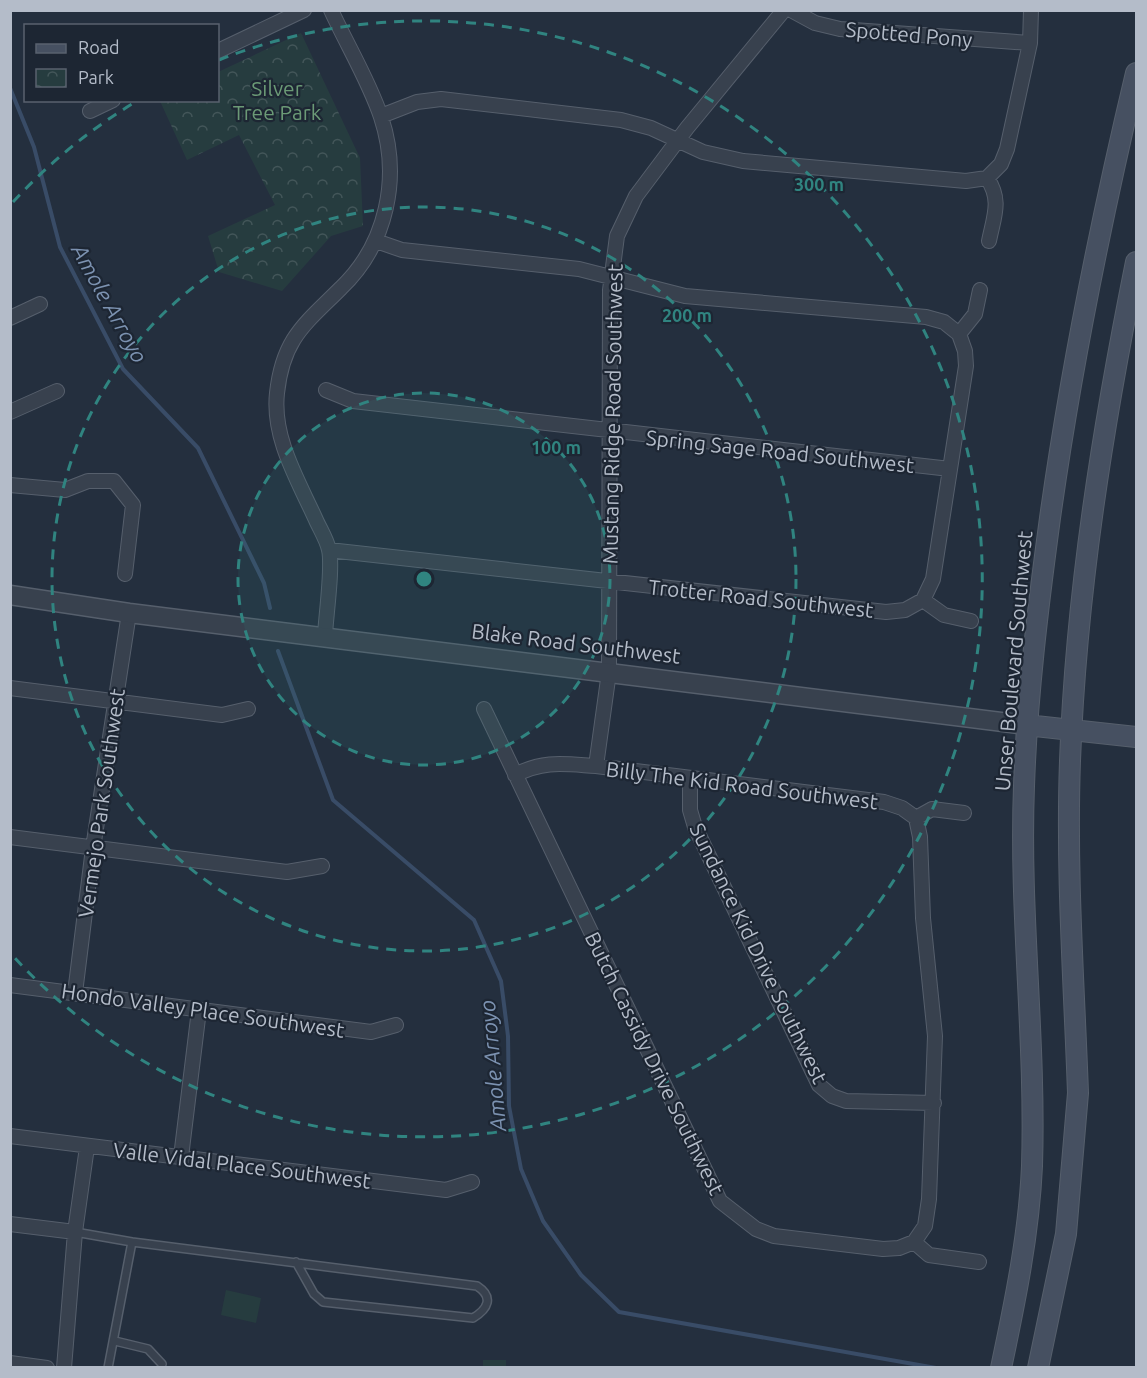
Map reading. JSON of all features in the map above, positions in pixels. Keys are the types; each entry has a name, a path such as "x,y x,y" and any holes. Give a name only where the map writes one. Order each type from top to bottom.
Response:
{"main road":[{"name":"Unser Boulevard Southwest","path":"1002,1362 1021,1263 1032,1170 1032,1054 1022,868 1026,725 1037,612 1064,425 1102,224 1137,73"},
{"path":"1039,1364 1066,1234 1077,1117 1070,899 1071,731 1082,598 1120,345 1137,262"},
{"name":"Blake Road Southwest","path":"1026,725 1137,737"}],"street":[{"path":"219,51 304,10"},
{"path":"325,635 329,550 282,443 276,419 277,392 284,357 300,327 359,269 376,240 386,213 390,181 389,146 381,116 331,10"},
{"name":"Mustang Ridge Road Southwest","path":"596,766 609,672 611,276 617,236 636,196 678,140 784,10"},
{"name":"Spotted Pony","path":"792,10 815,23 840,29 1030,43"},
{"path":"381,116 417,102 441,99 621,120 651,128 703,152 744,161 966,182 987,178 1000,164 1007,149 1030,43 1031,10"},
{"path":"90,111 109,102"},
{"path":"987,178 996,191 996,204 989,241"},
{"path":"376,240 402,250 579,269 685,296 926,317 944,322 959,334 965,351 966,366 933,579 923,600 944,615 971,621"},
{"path":"959,334 975,314 980,290"},
{"path":"10,318 40,304"},
{"name":"Spring Sage Road Southwest","path":"326,390 353,401 950,469"},
{"path":"10,412 57,391"},
{"path":"10,485 66,490 88,481 114,481 133,505 125,573"},
{"name":"Trotter Road Southwest","path":"329,550 886,612 905,610 923,600"},
{"name":"Blake Road Southwest","path":"10,594 129,613 325,635 1026,725"},
{"name":"Vermejo Park Southwest","path":"75,993 93,848 129,613"},
{"path":"10,688 222,715 248,709"},
{"name":"Butch Cassidy Drive Southwest","path":"484,709 720,1200 747,1223 774,1236 883,1249 898,1248 914,1242"},
{"name":"Billy The Kid Road Southwest","path":"515,775 532,766 552,763 596,766 884,802 902,808 916,818"},
{"name":"Sundance Kid Drive Southwest","path":"690,778 690,810 695,827 819,1085 832,1096 846,1101 934,1103"},
{"path":"964,813 932,809 916,818 920,837 923,918 935,1036 934,1103 925,1226 914,1242 929,1255 979,1262"},
{"path":"10,837 287,872 322,866"},
{"name":"Hondo Valley Place Southwest","path":"10,985 371,1032 396,1025"},
{"path":"181,1157 199,1010"},
{"name":"Valle Vidal Place Southwest","path":"10,1137 446,1190 472,1182"},
{"path":"64,1368 75,1232 87,1147"},
{"path":"10,1224 75,1232"},
{"path":"10,1363 47,1368"}],"lane":[{"path":"75,1232 132,1242 296,1262 477,1286 485,1291 488,1303 486,1310 472,1318 323,1302 314,1294 296,1262"},
{"path":"108,1368 115,1341 132,1242"},
{"path":"115,1341 147,1349 162,1364"}],"green space":[{"name":"Silver Tree Park","path":"301,33 360,158 363,226 331,236 282,291 219,272 208,236 275,205 239,135 187,160 160,102 219,102 219,72"},
{"path":"226,1290 261,1298 256,1323 221,1315"},
{"path":"483,1360 506,1360 506,1367 483,1367"}],"waterway":[{"name":"Amole Arroyo","path":"10,88 34,147 60,247 123,369 198,448 264,583 270,608"},
{"name":"Amole Arroyo","path":"278,651 333,800 474,920 501,981 508,1036 509,1106 521,1169 543,1221 581,1275 619,1312 936,1368"}]}
